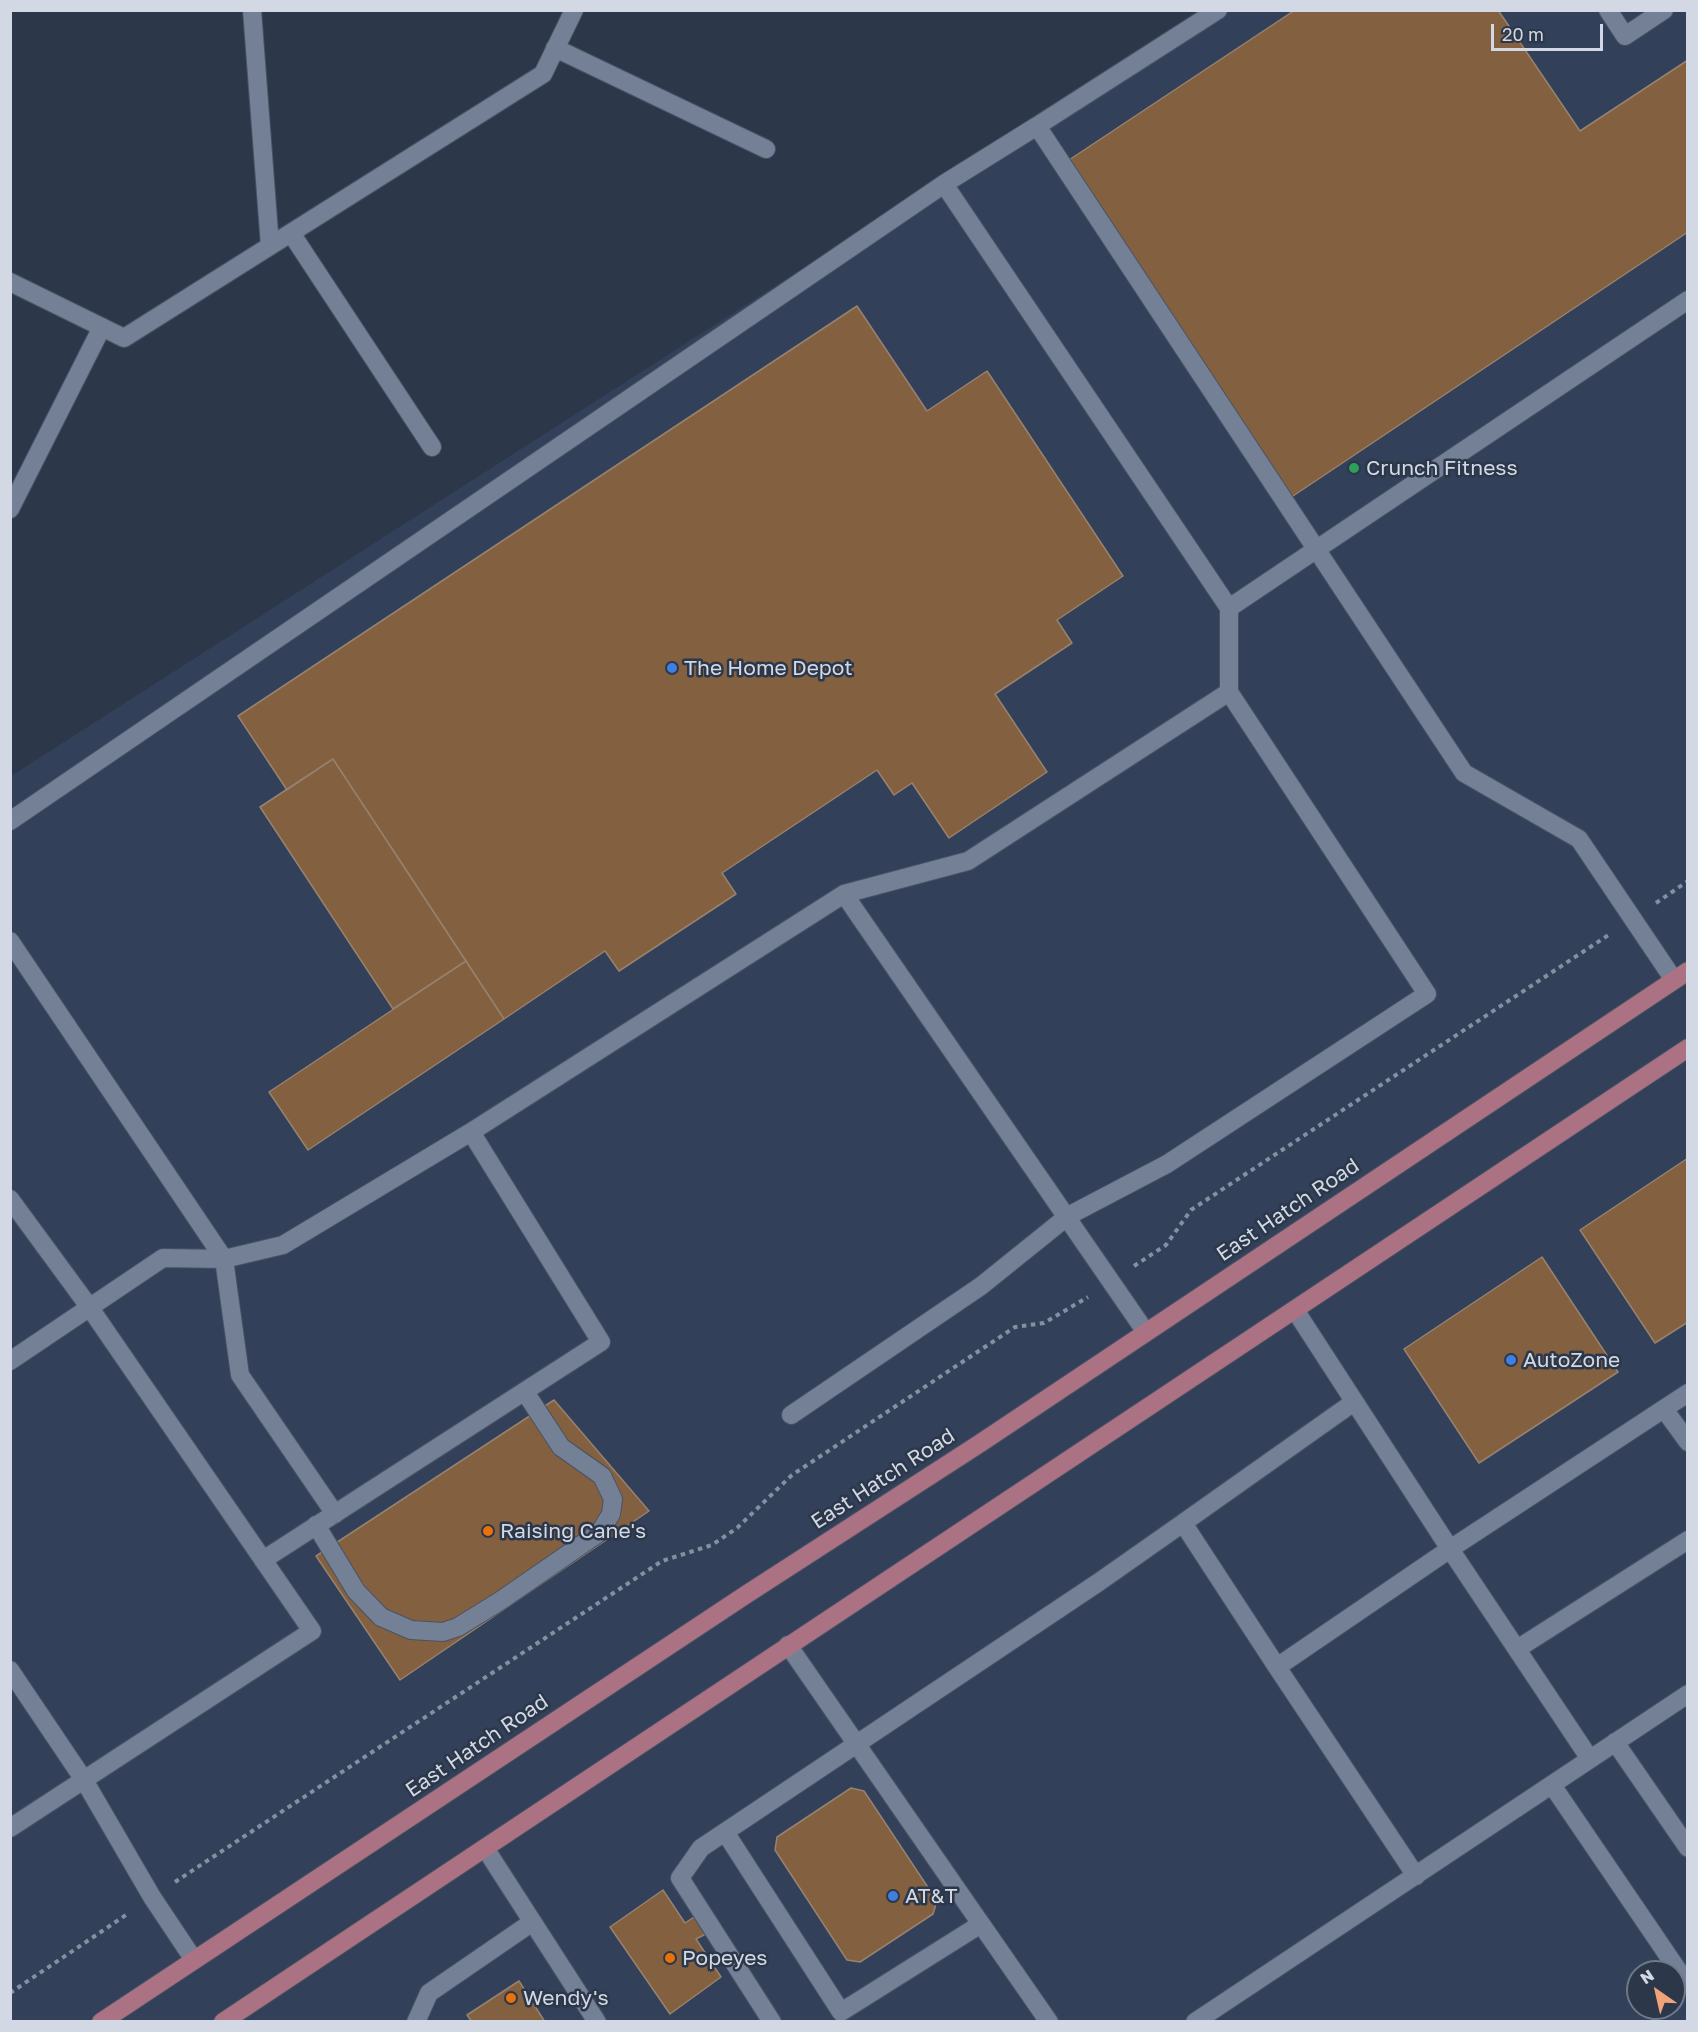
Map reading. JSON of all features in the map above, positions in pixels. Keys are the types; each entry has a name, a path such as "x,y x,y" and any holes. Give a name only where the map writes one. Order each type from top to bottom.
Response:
{"main road":[{"name":"East Hatch Road","path":"101,2022 737,1600 979,1444 1681,975"},
{"path":"223,2022 1688,1048"}],"lane":[{"path":"252,10 270,246"},
{"path":"10,282 124,338 543,74 574,10"},
{"path":"10,821 944,184 1218,10"},
{"path":"1608,10 1625,36 1664,10"},
{"path":"555,48 766,149"},
{"path":"1037,126 1464,773 1579,839 1633,920 1681,975"},
{"path":"791,1415 981,1286 1068,1216 1167,1164 1427,994 1229,692 1229,608 944,184"},
{"path":"291,233 432,447"},
{"path":"1229,608 1688,300"},
{"path":"10,509 102,327"},
{"path":"10,1361 164,1258 224,1259 283,1245 471,1132 844,894 968,861 1229,692"},
{"path":"844,894 1068,1216 1145,1331"},
{"path":"10,940 224,1259 240,1375 335,1514"},
{"path":"263,1560 601,1342 471,1132"},
{"path":"10,1199 90,1308 312,1632 10,1828"},
{"path":"1295,1310 1590,1759"},
{"path":"316,1525 356,1591 381,1617 401,1626 411,1630 443,1632 458,1627 500,1601 600,1532 611,1514 613,1499 602,1476 561,1447 525,1392"},
{"path":"1277,1666 1688,1393"},
{"path":"772,2022 680,1878 700,1848 1099,1582 1354,1402"},
{"path":"1664,1409 1688,1442"},
{"path":"1183,1523 1416,1876"},
{"path":"1517,1649 1688,1540"},
{"path":"788,1645 1049,2022"},
{"path":"10,1670 84,1780 152,1897 194,1960"},
{"path":"1195,2022 1688,1694"},
{"path":"1615,1742 1688,1848"},
{"path":"1552,1785 1688,1985"},
{"path":"725,1832 834,2017 981,1924"},
{"path":"485,1848 531,1923 597,2022"},
{"path":"416,2022 429,1993 531,1923"}],"path":[{"path":"10,1993 662,1561 712,1545 737,1528 792,1475 1015,1327 1044,1323 1054,1318 1166,1245 1191,1210 1633,920 1688,880"}],"shaded area":[{"path":"1204,11 1687,11 1687,2021 11,2022 11,776"}],"building":[{"path":"1295,10 1498,10 1580,131 1688,60 1688,232 1290,498 1066,162"},
{"name":"The Home Depot","path":"857,306 927,411 987,371 1123,576 1057,620 1072,643 995,694 1047,772 949,838 912,783 894,795 877,770 722,873 736,894 619,971 605,951 504,1019 333,759 287,790 238,716"},
{"path":"333,759 466,961 393,1009 260,807"},
{"path":"466,961 504,1019 308,1150 269,1092"},
{"path":"1688,1158 1688,1322 1655,1343 1580,1230"},
{"name":"AutoZone","path":"1542,1257 1618,1372 1479,1463 1404,1349"},
{"name":"Raising Cane's","path":"554,1400 649,1511 400,1680 316,1556"},
{"path":"851,1788 864,1791 937,1901 933,1914 860,1962 847,1960 775,1850 777,1837"},
{"name":"Popeyes","path":"663,1890 685,1923 694,1917 706,1934 696,1939 721,1977 670,2014 610,1927"},
{"name":"Wendy's","path":"519,1981 545,2022 472,2022 467,2015"}],"place":[{"name":"Crunch Fitness","path":"1354,468"},
{"name":"The Home Depot","path":"672,668"},
{"name":"AutoZone","path":"1511,1360"},
{"name":"Raising Cane's","path":"488,1531"},
{"name":"AT&T","path":"893,1896"},
{"name":"Popeyes","path":"670,1958"},
{"name":"Wendy's","path":"511,1998"}]}
